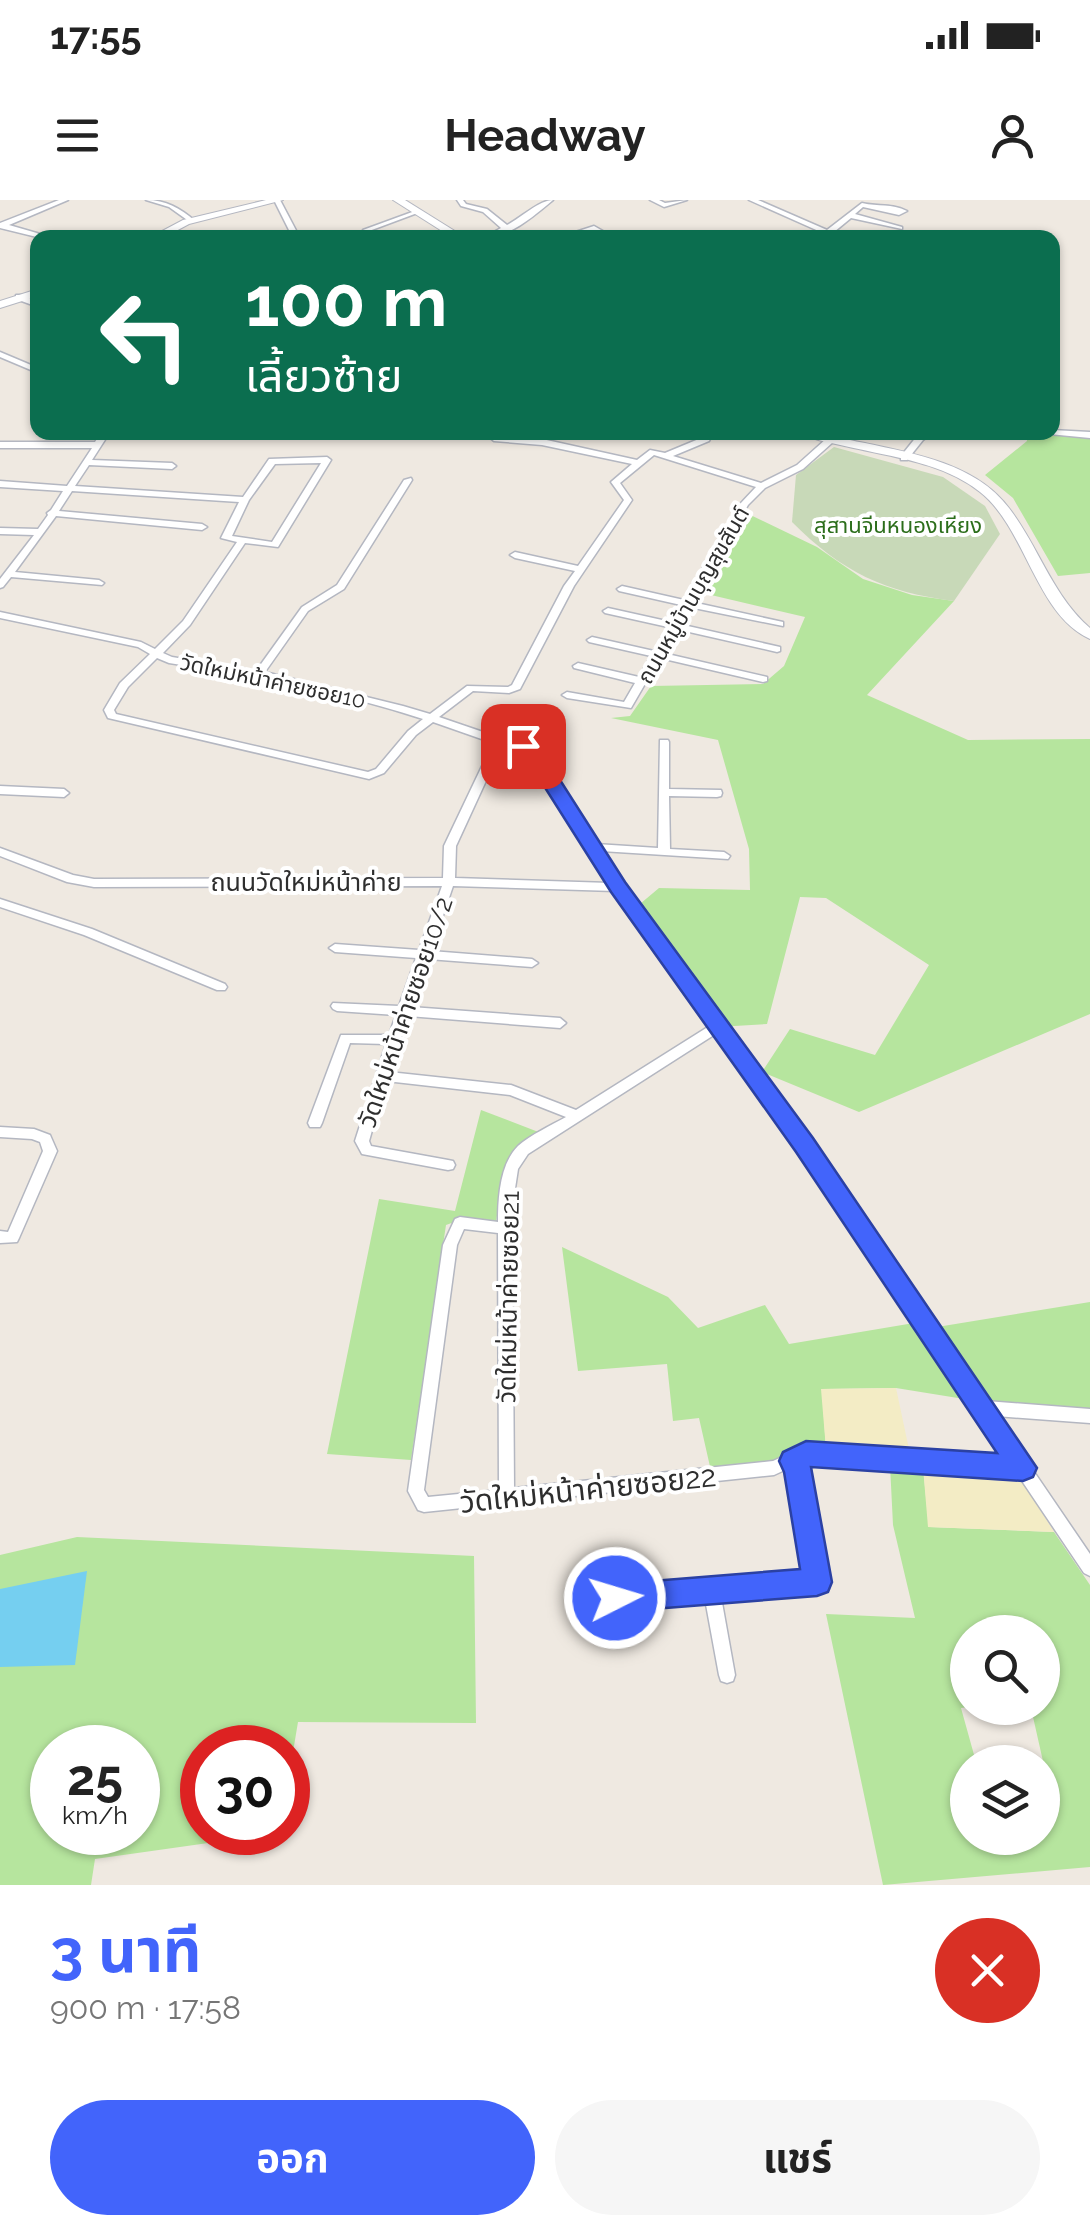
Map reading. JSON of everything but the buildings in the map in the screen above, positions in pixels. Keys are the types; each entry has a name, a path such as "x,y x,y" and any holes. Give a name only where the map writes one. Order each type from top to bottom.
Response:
{"main road":[{"path":"172,230 274,200"},
{"path":"398,200 447,230"},
{"path":"0,305 30,295"},
{"path":"827,440 910,460 958,480 998,509 1065,612 1090,635"},
{"path":"998,509 1052,614 1090,648"}],"street":[{"path":"1,225 65,200"},
{"path":"149,200 171,206 192,221"},
{"path":"274,200 292,230"},
{"path":"460,200 463,205 485,210 507,230 550,200"},
{"path":"653,200 664,205 684,200"},
{"path":"752,200 767,202 817,230"},
{"path":"829,230 862,205 876,208"},
{"path":"367,230 417,212"},
{"path":"849,215 900,228"},
{"path":"1,225 30,233"},
{"path":"20,298 30,302"},
{"path":"0,354 30,367"},
{"path":"1060,432 1090,434"},
{"path":"0,586 41,532 100,440"},
{"path":"518,440 638,464"},
{"path":"667,455 704,440"},
{"path":"910,460 919,440"},
{"path":"242,541 187,624 124,685 109,710 112,716 369,776 380,771 412,733 471,688 516,687 580,569 628,500 615,482 653,452 762,486 800,467 830,441"},
{"path":"0,444 97,445"},
{"path":"328,460 275,545 226,538 245,500 272,462 328,460"},
{"path":"85,462 172,466"},
{"path":"259,674 304,609 341,588 408,480"},
{"name":"ถนนหมู่บ้านบุญสุขสันต์","path":"567,694 627,706 744,504 762,486"},
{"path":"2,487 69,487 245,500"},
{"path":"51,512 202,528"},
{"path":"0,531 41,532"},
{"path":"515,554 580,569"},
{"path":"0,562 16,564"},
{"path":"8,574 99,584"},
{"path":"622,589 780,624"},
{"path":"608,611 777,650"},
{"name":"วัดใหม่หน้าค่ายซอย10","path":"0,615 432,718 532,752 618,887 796,1132 1090,1568"},
{"path":"592,640 763,679"},
{"path":"578,666 642,681"},
{"name":"วัดใหม่หน้าค่ายซอย10/2","path":"448,1165 364,1147 380,1076 449,882 450,846 499,740"},
{"path":"664,742 664,850"},
{"path":"0,790 64,793"},
{"path":"666,792 717,792"},
{"path":"591,847 724,856"},
{"name":"ถนนวัดใหม่หน้าค่าย","path":"2,857 94,883 449,882 618,887"},
{"path":"0,903 88,932 221,987"},
{"path":"334,948 532,962"},
{"path":"337,1006 560,1022"},
{"name":"วัดใหม่หน้าค่ายซอย21","path":"510,1497 504,1487 504,1208 517,1156 718,1028"},
{"path":"315,1123 346,1038 394,1040"},
{"path":"380,1076 511,1090 578,1116"},
{"path":"0,1132 34,1134 45,1139 50,1151 12,1238 0,1238"},
{"name":"วัดใหม่หน้าค่ายซอย22","path":"505,1228 460,1223 450,1245 416,1491 418,1500 430,1506 774,1468 806,1454 1023,1468"},
{"path":"984,1408 1090,1416"},
{"path":"615,1598 818,1580 797,1466 792,1461"},
{"path":"712,1590 728,1675"}],"green space":[{"path":"1060,434 1090,434 1090,573 1058,576 1013,498 985,475 1027,441 1060,440"},
{"name":"สุสานจีนหนองเหียง","path":"834,447 943,477 985,506 1000,534 954,601 906,592 866,577 829,554 792,522 796,475"},
{"path":"740,510 817,547 863,579 912,595 954,601 867,695 968,740 1090,739 1090,1014 859,1112 762,1072 790,1029 875,1055 929,965 826,898 800,897 767,1024 718,1027 634,909 659,888 750,890 749,849 718,740 611,718 630,716 651,686 763,684 784,666 805,617 694,591"},
{"path":"481,1110 541,1133 516,1152 504,1170 496,1223 460,1220 446,1225 411,1460 327,1454 379,1199 455,1211"},
{"path":"562,1247 668,1297 698,1328 765,1305 789,1344 914,1323 964,1399 896,1388 822,1389 826,1449 770,1466 711,1471 699,1418 673,1421 667,1364 578,1371"},
{"path":"1090,1302 1090,1415 984,1408 931,1328"},
{"path":"890,1465 923,1467 929,1527 1054,1532 1090,1585 1090,1867 883,1885 826,1614 915,1618 893,1525","holes":["950,1615 1060,1615 1060,1725 1035,1725 1039,1745 1060,1745 1060,1855 950,1855 950,1745 971,1745 966,1725 950,1725"]},
{"path":"77,1537 474,1556 476,1723 180,1725 180,1847 160,1850 160,1725 30,1725 30,1855 123,1855 95,1859 91,1885 0,1885 0,1555"}],"sand":[{"path":"896,1388 910,1454 826,1449 821,1389"},
{"path":"923,1467 1018,1473 1054,1532 928,1527"}],"water":[{"path":"87,1571 75,1665 0,1667 0,1589"}],"route":[{"path":"523,746 532,752 618,887 805,1145 1023,1468 806,1454 792,1461 797,1466 817,1582 615,1598"}]}
